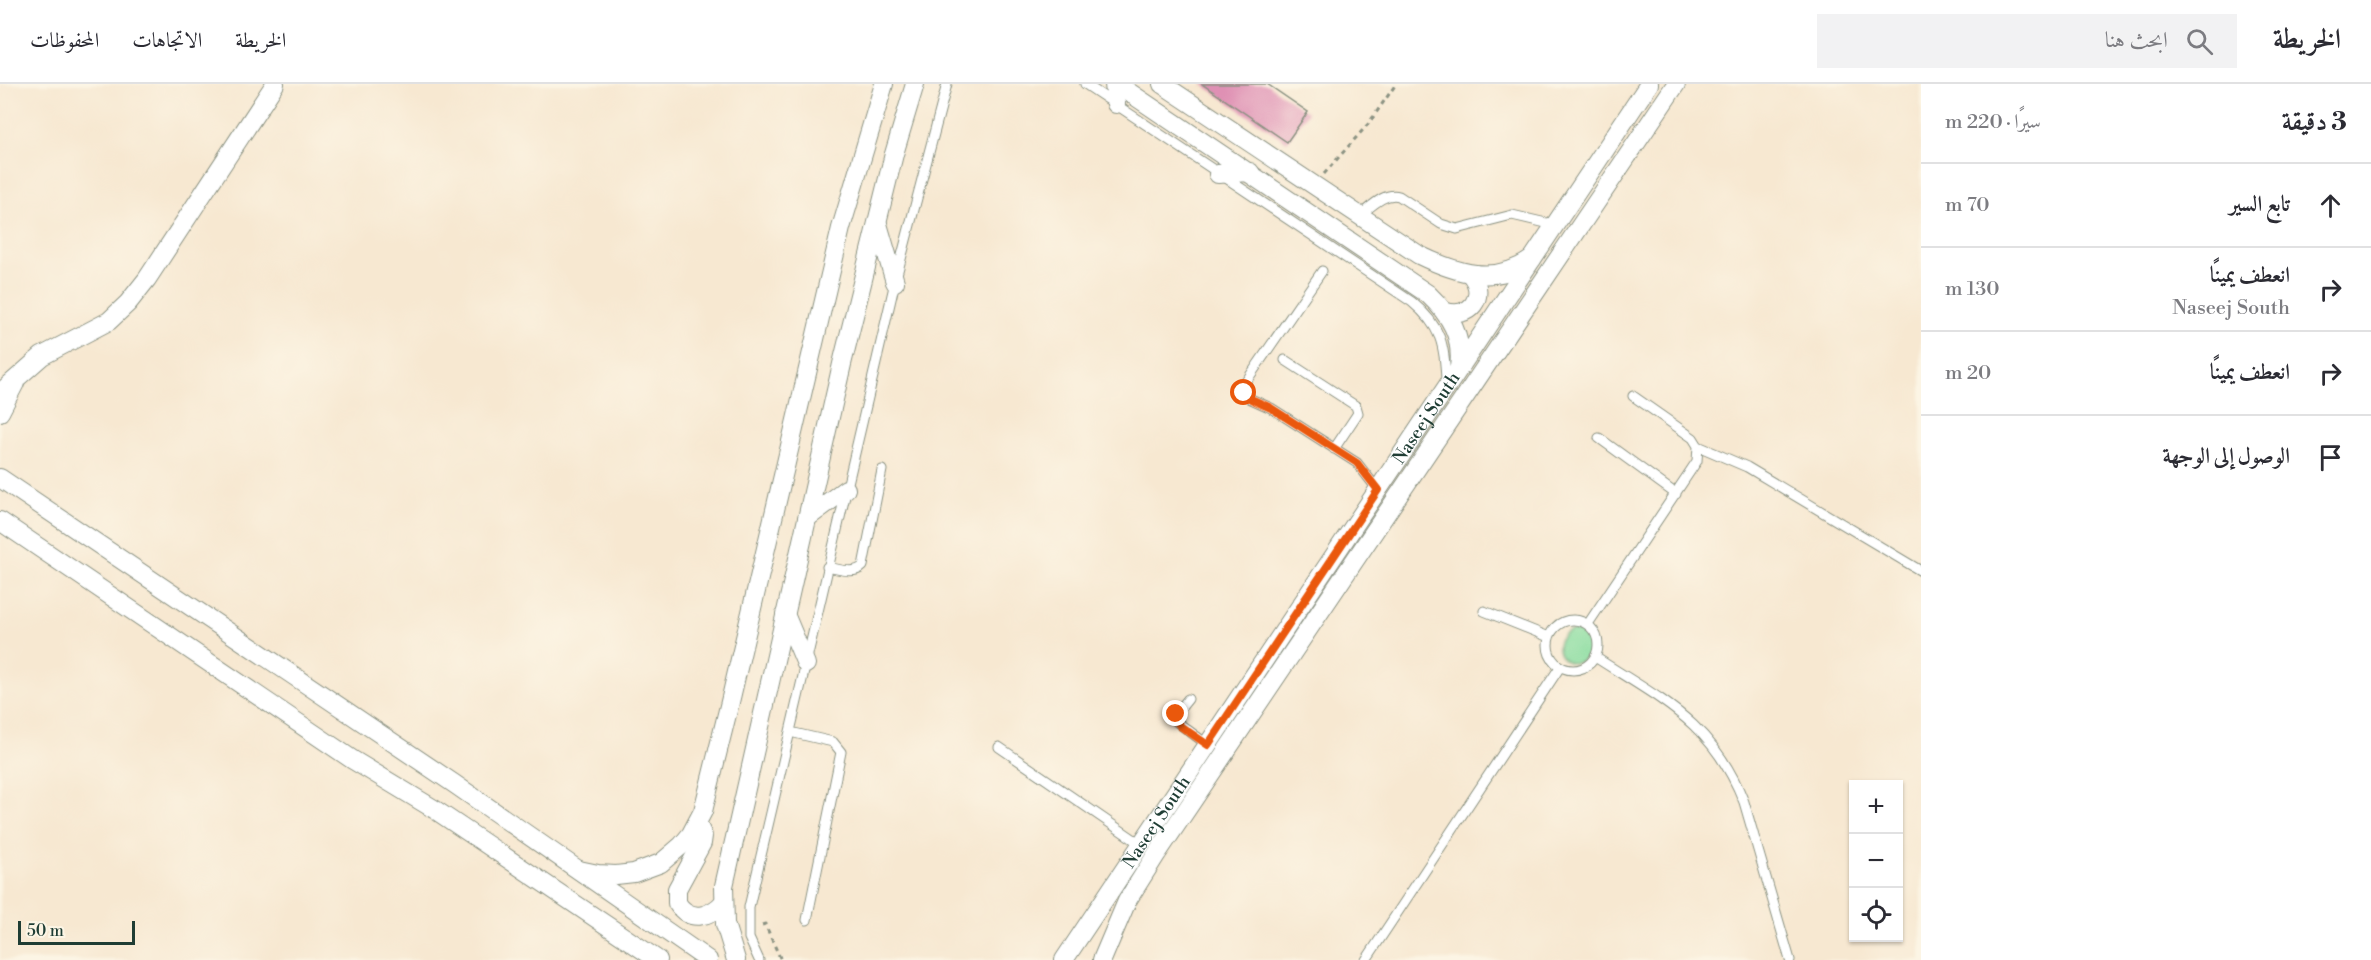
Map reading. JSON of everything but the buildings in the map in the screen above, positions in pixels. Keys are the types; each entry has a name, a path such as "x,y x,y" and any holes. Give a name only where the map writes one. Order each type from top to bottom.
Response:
{"street":[{"path":"0,393 20,373 59,345 109,321 128,303 147,279 275,84"},
{"path":"579,870 616,875 648,869 661,863 682,845 697,823 707,799 841,228 884,84"},
{"path":"736,960 727,935 724,902 729,864 842,364 894,154 915,84"},
{"path":"1115,84 1116,104"},
{"path":"1115,84 1250,172 1418,287 1444,311 1459,340 1459,368"},
{"path":"1162,84 1359,216 1419,255 1439,265 1471,275 1505,272 1536,256"},
{"name":"Naseej South","path":"1064,960 1649,84"},
{"path":"1101,960 1127,901 1156,855 1676,84"},
{"path":"1218,174 1250,172"},
{"path":"878,224 895,282"},
{"path":"1444,311 1457,314 1470,310 1474,305 1479,292 1471,275"},
{"path":"0,412 20,373"},
{"path":"0,478 453,783 708,960"},
{"path":"807,518 846,489"},
{"path":"0,521 353,760 434,809 658,960"},
{"path":"785,614 806,664"},
{"path":"434,809 453,783"},
{"path":"697,823 701,829 702,843 677,889 677,903 687,914 700,916 713,912 724,902"}],"lane":[{"path":"759,960 752,948 748,929 749,907 895,282 947,84"},
{"path":"1085,84 1218,174 1291,220 1420,309 1434,324 1443,343 1447,387"},
{"path":"1359,216 1386,196 1391,195 1399,196 1441,224 1457,229 1512,215 1546,223 1559,222"},
{"path":"1322,271 1245,384 1244,390 1246,396 1271,408 1364,469 1378,490"},
{"path":"1285,360 1356,405 1358,413 1334,448"},
{"path":"1633,396 1686,432 1698,446 1747,467 1921,571"},
{"path":"1599,438 1676,494"},
{"path":"1588,624 1697,461 1698,446"},
{"path":"827,567 851,571 859,570 863,566 882,470"},
{"path":"1484,611 1549,637"},
{"path":"1565,621 1581,621 1588,624 1597,636 1598,650 1595,657 1586,667 1580,669 1566,669 1554,663 1548,650 1552,630 1565,621"},
{"path":"1595,657 1690,721 1723,758 1744,802 1790,960"},
{"path":"1366,960 1560,667"},
{"path":"1188,699 1176,714 1177,722 1208,745"},
{"path":"790,732 833,742 841,752 807,920"},
{"path":"999,747 1142,845"}],"path":[{"path":"1315,186 1369,123 1396,84"},
{"path":"748,929 765,924 781,960"}],"green space":[{"path":"1574,631 1585,636 1590,647 1585,658 1574,663 1563,658 1558,647 1563,636"}],"route":[{"path":"1176,714 1180,726 1208,745 1378,490 1364,469 1357,463 1267,405 1256,402 1244,393"}]}
